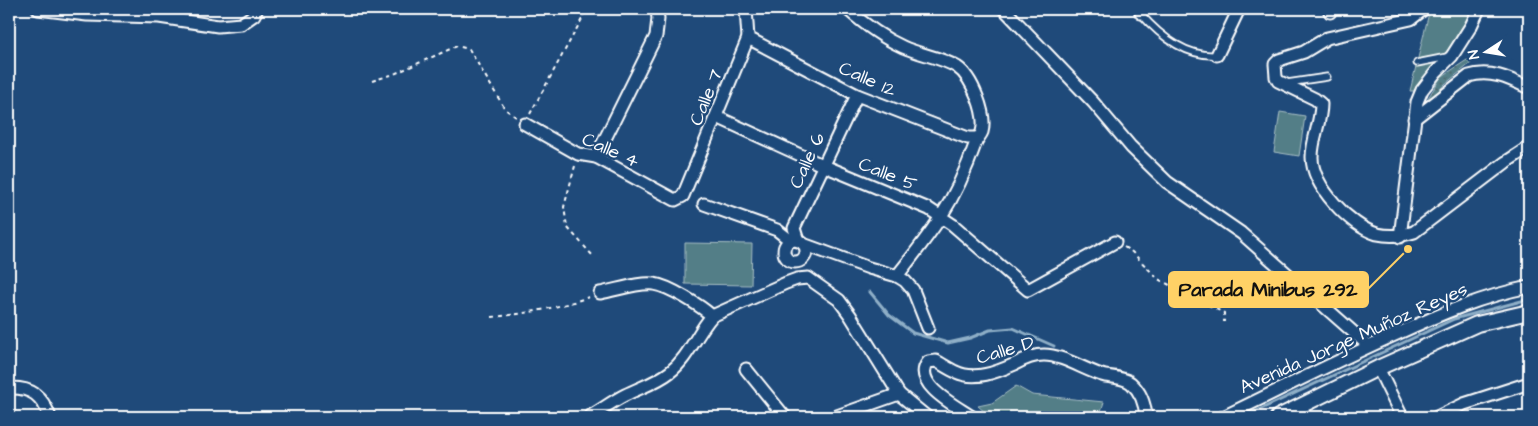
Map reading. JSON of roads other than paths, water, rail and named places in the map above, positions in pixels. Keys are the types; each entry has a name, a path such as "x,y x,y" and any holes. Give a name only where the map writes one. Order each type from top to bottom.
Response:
{"street":[{"path":"38,9 86,15 160,13 209,25 225,26 241,24 254,15 257,9"},
{"path":"596,157 656,36 657,9"},
{"name":"Calle 7","path":"682,196 748,38 746,9"},
{"path":"847,9 876,32 904,48 942,60 958,68 970,81 977,96 981,116 982,132 968,165 941,217 898,276"},
{"path":"1004,9 1093,102 1131,147 1167,182 1241,233 1369,346"},
{"path":"1217,55 1238,9"},
{"path":"1424,9 1410,18 1327,38 1304,52 1287,57 1275,64 1276,77 1283,84 1315,99 1321,104 1312,158 1318,180 1335,204 1360,226 1376,234 1400,237 1414,232 1506,162 1529,147"},
{"path":"1400,237 1414,119 1422,90 1452,56 1480,9"},
{"name":"Calle 12","path":"748,38 857,95 968,138 978,138"},
{"path":"1414,119 1469,76 1476,73 1496,75 1529,88"},
{"name":"Calle 6","path":"797,242 794,228 857,95"},
{"name":"Calle 5","path":"717,116 822,166 929,209 954,225 1028,290 1115,242"},
{"name":"Calle 4","path":"525,124 578,154 596,157 675,200 682,196"},
{"path":"704,204 778,230 797,242 869,268 898,276 913,290 928,328"},
{"path":"797,242 806,251 804,257 795,262 787,259 785,247 797,242"},
{"path":"795,262 797,279"},
{"path":"589,417 626,394 653,384 671,371 685,356 712,316 797,279 808,278 839,300 850,314 899,394 927,417"},
{"path":"600,293 638,285 654,284 702,307 712,316"},
{"name":"Avenida Jorge Muñoz Reyes","path":"1222,417 1369,346 1474,301 1529,287"},
{"name":"Avenida Jorge Muñoz Reyes","path":"1278,417 1378,368 1477,324 1529,312"},
{"name":"Calle D","path":"972,417 947,401 929,384 924,376 924,367 928,362 936,361 955,372 967,376 979,376 995,372 1030,357 1047,355 1093,373 1130,381 1144,402 1146,417"},
{"path":"1378,368 1402,417"},
{"path":"746,369 785,417"},
{"path":"1437,417 1464,404 1529,383"},
{"path":"9,388 25,389 37,394 50,417"},
{"path":"834,417 899,394"}],"lane":[{"path":"1140,10 1154,29 1171,41 1207,56 1217,55"},
{"path":"1417,63 1452,56"},
{"path":"1283,84 1327,77"}],"waterway":[{"path":"870,292 889,315 913,333 948,343 970,338 990,330 1013,328 1054,346"},
{"path":"1244,417 1454,319 1529,299"}],"place":[{"name":"Parada Minibus 292","path":"1408,249"}]}
